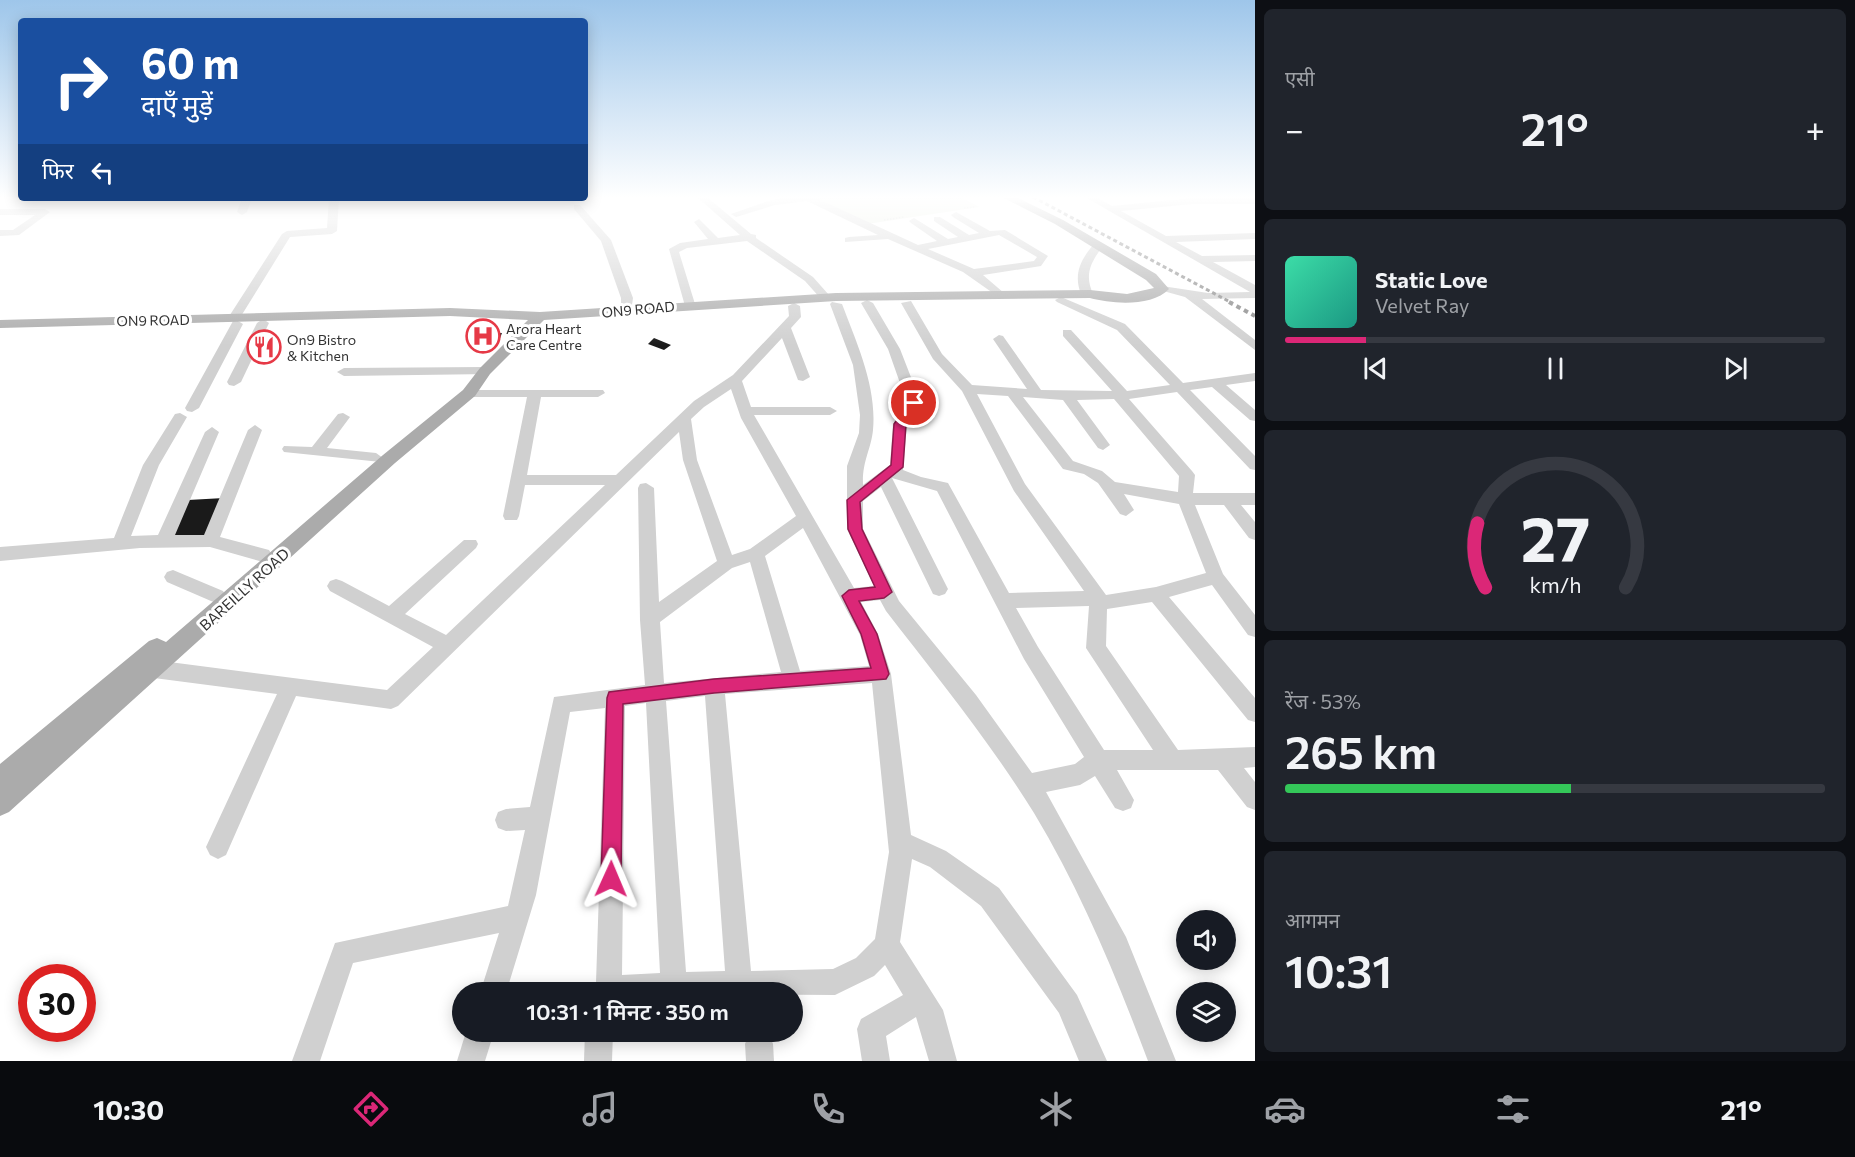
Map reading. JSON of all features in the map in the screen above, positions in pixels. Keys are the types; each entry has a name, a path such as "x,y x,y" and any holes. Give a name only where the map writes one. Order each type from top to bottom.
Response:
{"main road":[{"path":"1099,247 1151,277 1162,289"},
{"name":"ON9 ROAD","path":"0,324 235,321 450,312 540,316 689,304 832,299 1000,295 1147,296 1162,289"},
{"path":"627,310 794,306 832,299 867,303 907,303 1061,300 1094,296"},
{"path":"0,332 235,321 263,323 502,315"},
{"name":"BAREILLY ROAD","path":"0,803 389,459 469,393 484,372 540,316"},
{"name":"BAREILLY ROAD","path":"0,781 455,390 484,372"}],"street":[{"path":"120,543 152,465 186,413 235,321 280,247"},
{"path":"608,247 627,298 627,310"},
{"path":"681,247 673,251 689,304"},
{"path":"762,247 809,279 832,299"},
{"path":"779,247 820,275 859,365 867,416 866,433 855,466 855,529 884,592 892,606 969,702 1042,806 1117,946 1162,1061"},
{"path":"913,247 972,273 1000,295"},
{"path":"916,248 923,247"},
{"path":"972,273 1037,264 1043,256 1026,247"},
{"path":"1094,296 1082,284 1082,269 1098,247"},
{"path":"1177,247 1255,290"},
{"path":"1200,259 1255,258"},
{"name":"ON9 ROAD","path":"1162,289 1189,296 1255,295"},
{"path":"1189,296 1255,346"},
{"path":"1238,297 1255,306"},
{"path":"1061,300 1121,327 1255,465"},
{"path":"854,500 897,467 900,424 914,403 894,349 867,303"},
{"path":"907,303 937,356 968,389 1019,487 1099,601 1096,648 1172,758"},
{"path":"154,669 391,700 699,404 735,380 795,317 794,306"},
{"path":"234,382 263,323"},
{"path":"785,328 803,376"},
{"path":"1067,333 1186,476 1185,499 1216,577 1255,629"},
{"path":"999,339 1037,394"},
{"path":"344,372 484,372"},
{"path":"968,389 1067,396 1120,395 1255,377"},
{"path":"735,380 745,411 869,634 881,674 900,842 887,945 865,967 835,982 803,983"},
{"path":"1214,382 1255,417"},
{"path":"1012,392 1068,465 1091,469 1112,487 1126,510"},
{"path":"469,393 598,393"},
{"path":"511,516 535,393"},
{"path":"1067,396 1103,446"},
{"path":"745,411 830,411"},
{"path":"316,452 343,417"},
{"path":"684,419 690,460 726,563"},
{"path":"210,541 255,430"},
{"path":"164,541 213,432"},
{"path":"289,449 376,458"},
{"path":"888,474 939,589"},
{"path":"888,474 943,487 1031,653 1122,800"},
{"path":"518,480 620,480"},
{"path":"1112,487 1185,499 1255,499"},
{"path":"646,488 649,620 657,693 674,982"},
{"path":"1228,499 1255,534"},
{"path":"649,620 726,563 756,554 806,517"},
{"path":"0,554 120,543 210,541 264,555"},
{"path":"391,615 470,544"},
{"path":"756,554 793,681"},
{"path":"173,577 218,596"},
{"path":"1003,601 1099,601 1156,594 1216,577"},
{"path":"336,586 448,646"},
{"path":"849,596 884,592"},
{"path":"1156,594 1255,713"},
{"path":"496,982 517,917 561,704 714,686 881,674"},
{"path":"714,686 739,982"},
{"path":"218,847 290,687"},
{"path":"607,982 615,698"},
{"path":"1027,785 1080,774 1098,759 1223,760 1255,757"},
{"path":"1223,760 1255,799"},
{"path":"506,820 539,818"},
{"path":"900,842 938,859 990,897 1068,1004 1093,1061"},
{"path":"306,1061 344,952 517,917"},
{"path":"887,945 933,1020 943,1061"},
{"path":"876,1061 871,1029 921,999"},
{"path":"471,1061 478,1042"},
{"path":"598,1061 599,1042"}],"building":[{"path":"470,332 502,333 499,341 466,339"},
{"path":"654,338 671,345 664,350 648,344"},
{"path":"224,498 207,536 169,538 188,500"}],"railway":[{"path":"1126,247 1232,303"},
{"path":"1229,302 1255,316"}],"place":[{"name":"Arora Heart Care Centre","path":"483,336"},
{"name":"On9 Bistro & Kitchen","path":"264,347"}],"route":[{"path":"611,879 615,698 714,686 881,674 869,634 849,596 884,592 855,529 854,500 897,467 900,424 914,403"}]}
